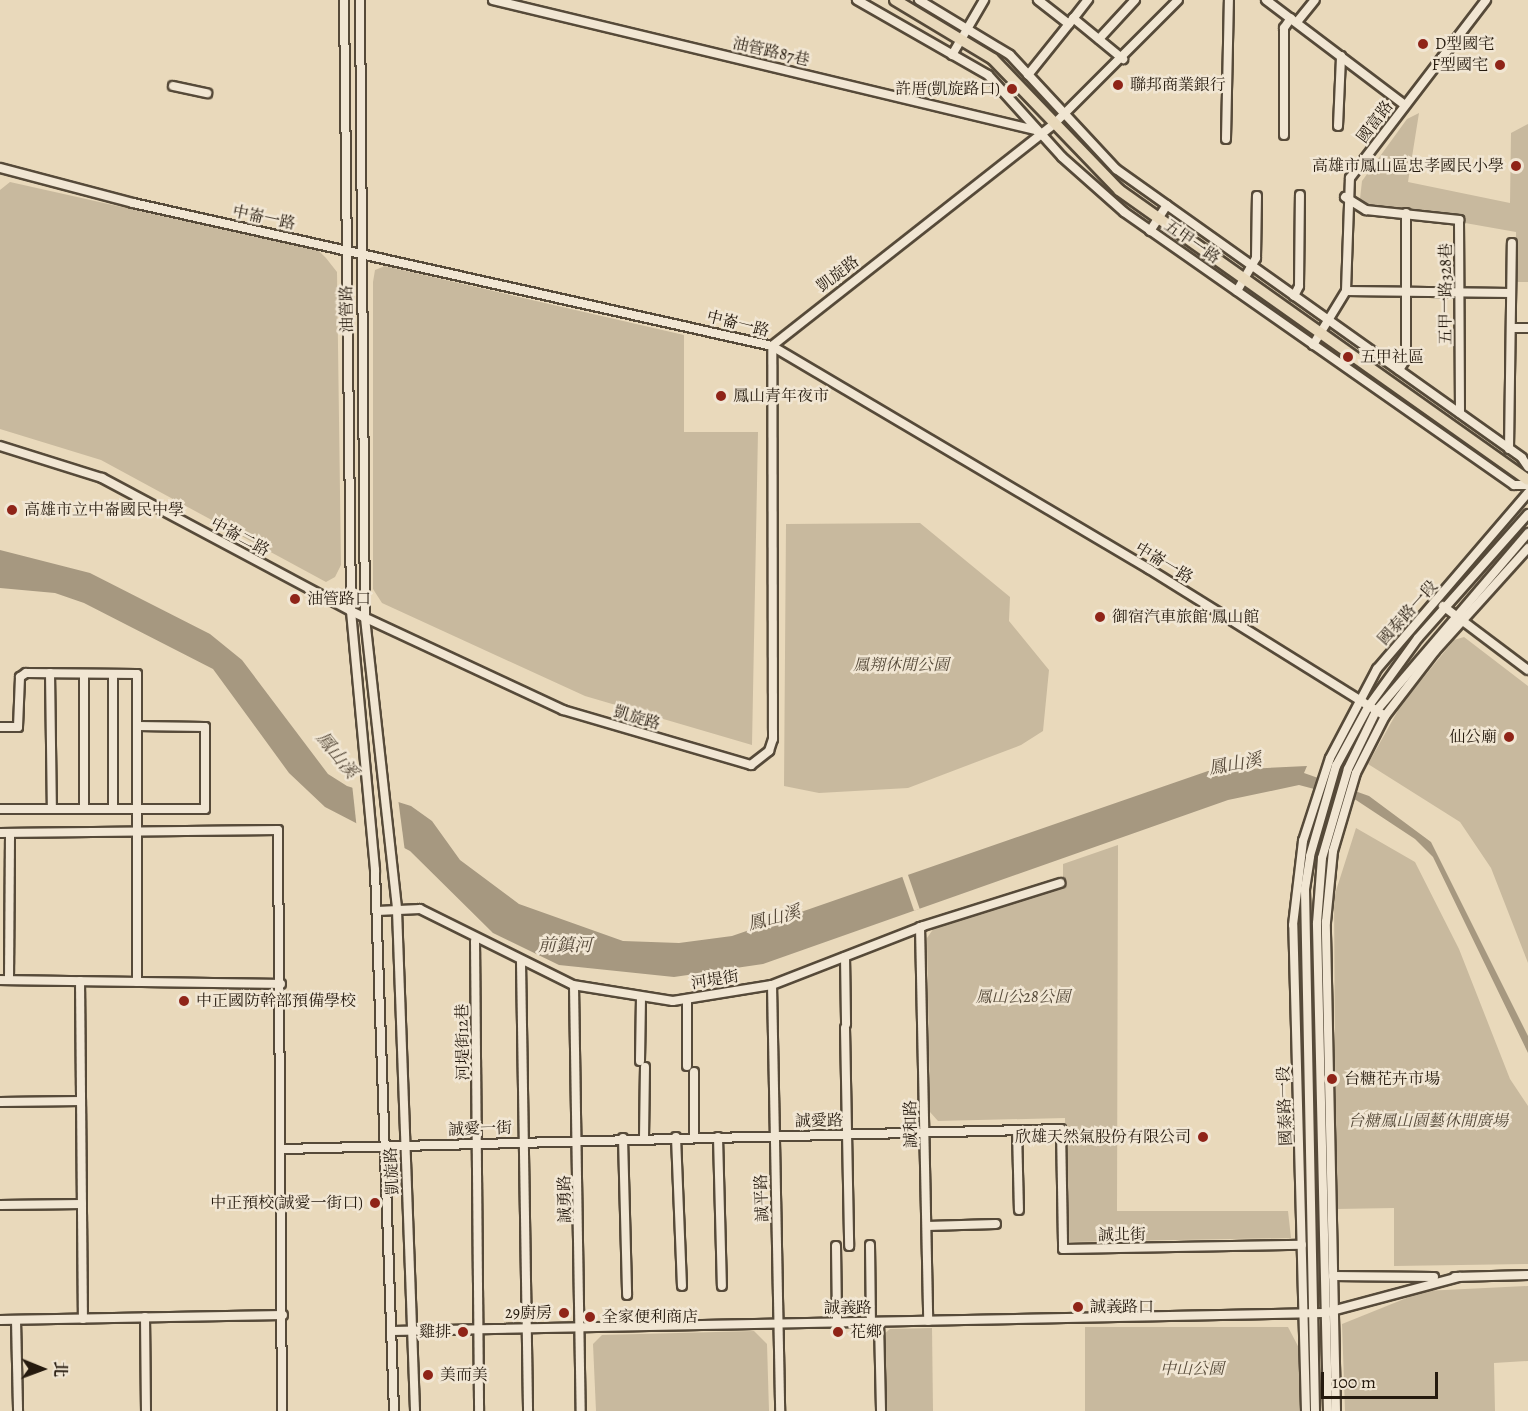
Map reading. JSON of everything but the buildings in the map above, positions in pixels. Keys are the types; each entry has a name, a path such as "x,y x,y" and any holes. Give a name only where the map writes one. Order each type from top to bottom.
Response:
{"main road":[{"name":"五甲一路","path":"900,1 993,59 1099,173 1528,480"}],"street":[{"name":"油管路","path":"344,0 349,250 351,611"},
{"name":"油管路","path":"360,0 360,253 365,618"},
{"name":"油管路87巷","path":"493,0 1013,121 1042,133"},
{"name":"五甲一路","path":"857,0 988,75 1089,184 1150,231 1514,485 1528,485"},
{"name":"五甲一路","path":"919,0 996,44 1116,169 1460,413 1509,449 1528,467"},
{"path":"952,55 965,27 984,0"},
{"path":"1038,0 1099,39 1123,59"},
{"path":"1028,75 1088,0"},
{"path":"1099,39 1135,0"},
{"name":"凱旋路","path":"365,618 563,710 737,762 760,760 773,740 772,346 1054,124 1123,59 1178,0"},
{"path":"1226,139 1228,0"},
{"path":"1266,0 1405,105"},
{"path":"1284,135 1284,28 1315,0"},
{"name":"國富路","path":"1346,291 1345,197 1352,174 1486,0"},
{"path":"893,20 900,1"},
{"path":"1338,126 1341,56"},
{"path":"173,86 207,93"},
{"name":"中崙一路","path":"0,168 360,253 772,346 1149,569 1384,716"},
{"path":"1237,291 1252,266 1257,195"},
{"path":"1294,296 1299,286 1300,195"},
{"name":"五甲一路328巷","path":"1345,197 1366,210 1460,220 1460,413"},
{"path":"1150,231 1167,205"},
{"path":"1399,370 1406,359 1406,213"},
{"path":"1509,449 1512,243"},
{"path":"1313,345 1346,291 1512,293"},
{"path":"1511,328 1528,328"},
{"name":"中崙二路","path":"0,446 102,478 365,618"},
{"name":"國泰路一段","path":"1331,766 1359,701 1377,669 1438,602 1528,493"},
{"name":"國泰路一段","path":"1331,766 1368,707 1447,608 1528,514"},
{"path":"1328,1411 1324,1313 1317,888 1335,807 1376,711 1528,533"},
{"path":"1336,1411 1326,922 1352,771 1384,716 1528,549"},
{"path":"1438,602 1528,670"},
{"name":"凱旋路","path":"351,611 375,870 394,1411"},
{"name":"凱旋路","path":"365,618 397,910 415,1411"},
{"path":"50,673 52,809"},
{"path":"0,727 18,727 20,677 50,673 137,674 137,982"},
{"path":"84,674 84,809"},
{"path":"113,674 113,808"},
{"path":"0,809 205,808 205,727 138,726"},
{"path":"1319,804 1331,766"},
{"name":"國泰路一段","path":"1306,1411 1293,925 1295,882 1319,804"},
{"name":"國泰路一段","path":"1315,1411 1305,889 1319,804"},
{"path":"0,833 278,830 284,1149 282,1411"},
{"path":"9,980 10,832"},
{"name":"河堤街","path":"376,911 420,909 475,941 574,986 640,998 687,999 772,985 920,927 1060,883"},
{"name":"誠和路","path":"920,927 928,1321"},
{"name":"河堤街12巷","path":"475,941 479,1411"},
{"path":"844,957 849,1245"},
{"path":"521,962 528,1411"},
{"path":"0,980 281,984"},
{"path":"80,981 83,1318"},
{"name":"誠平路","path":"772,985 780,1411"},
{"name":"誠勇路","path":"574,986 581,1411"},
{"path":"640,998 644,1138"},
{"path":"687,999 694,1137"},
{"path":"0,1102 81,1101"},
{"name":"誠北街","path":"1061,1129 1063,1250 1302,1245"},
{"name":"誠愛路","path":"577,1139 1061,1129"},
{"path":"1017,1130 1019,1210"},
{"path":"676,1137 682,1286"},
{"path":"718,1137 722,1286"},
{"path":"623,1138 627,1295"},
{"name":"誠愛一街","path":"284,1149 577,1139"},
{"path":"0,1205 82,1204"},
{"path":"927,1226 996,1224"},
{"path":"870,1245 881,1411"},
{"path":"836,1246 837,1322"},
{"path":"1333,1276 1528,1275"},
{"name":"誠義路","path":"392,1330 1324,1313 1334,1312 1425,1282 1459,1277"},
{"path":"0,1320 283,1315"},
{"path":"145,1317 146,1411"},
{"path":"16,1320 18,1411"},
{"path":"1326,1365 1335,1364"}],"green space":[{"path":"1419,113 1408,182 1510,203 1511,133 1528,124 1528,282 1516,282 1516,232 1369,206 1360,199 1362,181 1407,119"},
{"path":"10,182 319,251 326,258 337,272 341,565 335,577 326,582 101,460 0,429 0,190"},
{"path":"385,266 684,335 684,432 758,432 752,745 585,696 382,603 373,589 373,282 375,270"},
{"name":"鳳翔休閒公園","path":"920,523 1010,597 1009,621 1049,670 1043,731 1021,745 908,788 819,793 784,786 786,524"},
{"path":"1464,637 1528,686 1528,963 1491,868 1460,822 1368,764 1401,705 1454,640"},
{"name":"台糖鳳山園藝休閒廣場","path":"1356,828 1415,862 1459,949 1510,1079 1528,1106 1528,1264 1394,1266 1394,1208 1336,1209 1334,897"},
{"name":"鳳山公28公園","path":"1118,845 1117,1211 1288,1211 1291,1238 1067,1242 1065,1118 938,1121 930,1112 927,938 936,925 1063,885 1063,864"},
{"path":"1528,1286 1528,1361 1494,1363 1495,1411 1345,1411 1342,1324 1424,1291"},
{"name":"中山公園","path":"1085,1327 1288,1327 1300,1350 1300,1411 1085,1411"},
{"path":"932,1328 933,1411 885,1411 884,1334 890,1329"},
{"path":"754,1331 767,1344 769,1411 596,1411 593,1344 602,1335"}],"water":[{"name":"前鎮河","path":"0,550 90,573 210,634 242,660 328,774 347,786 411,806 432,821 460,860 519,904 623,941 679,943 732,936 1208,771 1307,766 1304,773 1369,796 1431,842 1528,1036 1528,1053 1433,857 1415,839 1356,800 1299,785 1228,800 763,964 674,977 559,965 493,933 410,851 325,807 289,773 213,669 84,603 55,593 0,588"}],"pier":[{"path":"1318,775 1358,787 1353,804 1313,792"},
{"path":"352,784 398,798 405,852 357,830"},
{"path":"907,872 920,909 914,911 901,874"}],"place":[{"name":"D型國宅","path":"1423,44"},
{"name":"F型國宅","path":"1500,65"},
{"name":"聯邦商業銀行","path":"1118,85"},
{"name":"許厝(凱旋路口)","path":"1012,89"},
{"name":"高雄市鳳山區忠孝國民小學","path":"1516,166"},
{"name":"五甲社區","path":"1348,357"},
{"name":"鳳山青年夜市","path":"721,396"},
{"name":"高雄市立中崙國民中學","path":"12,510"},
{"name":"油管路口","path":"295,599"},
{"name":"御宿汽車旅館 鳳山館","path":"1100,617"},
{"name":"仙公廟","path":"1509,737"},
{"name":"中正國防幹部預備學校","path":"184,1001"},
{"name":"台糖花卉市場","path":"1332,1079"},
{"name":"欣雄天然氣股份有限公司","path":"1203,1137"},
{"name":"中正預校(誠愛一街口)","path":"375,1203"},
{"name":"誠義路口","path":"1078,1307"},
{"name":"29廚房","path":"564,1313"},
{"name":"全家便利商店","path":"590,1317"},
{"name":"雞排","path":"463,1332"},
{"name":"花鄉","path":"838,1332"},
{"name":"美而美","path":"428,1375"}],"water label":[{"name":"鳳山溪","path":"337,755"},
{"name":"鳳山溪","path":"1235,764"},
{"name":"鳳山溪","path":"774,918"}]}
